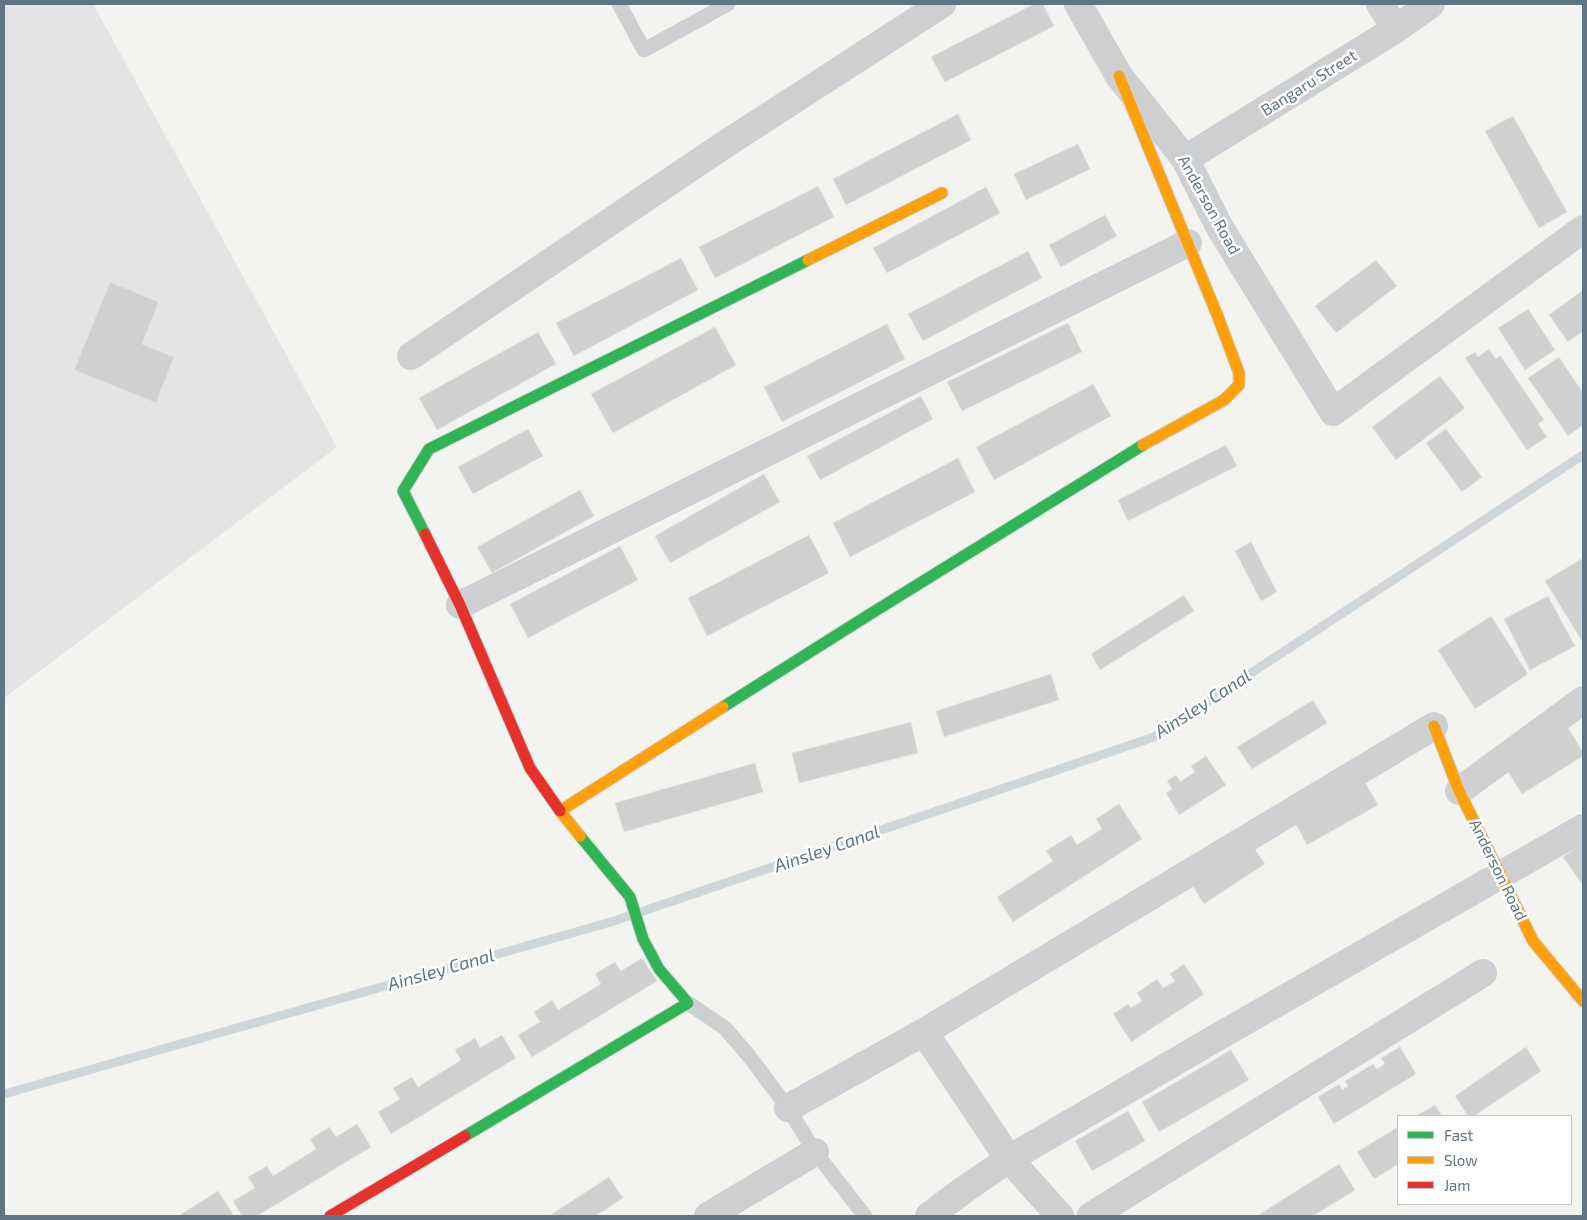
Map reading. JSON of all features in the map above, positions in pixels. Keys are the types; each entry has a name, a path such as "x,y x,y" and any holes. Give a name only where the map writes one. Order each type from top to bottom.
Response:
{"street":[{"path":"410,356 724,146 942,4"},
{"name":"Anderson Road","path":"1078,4 1120,76 1185,159 1220,228 1333,412 1583,229"},
{"path":"1380,4 1396,29"},
{"name":"Bangaru Street","path":"1185,159 1396,29 1430,4"},
{"path":"560,811 858,622 1119,460 1224,400 1239,385 1239,373 1120,76"},
{"path":"330,1216 688,1003 659,969 643,939 630,896 560,811 530,768 460,604 403,491 429,449 942,193"},
{"path":"460,604 1188,243"},
{"path":"1459,791 1583,700"},
{"path":"788,1108 924,1032 1434,726"},
{"name":"Anderson Road","path":"1434,726 1459,791 1533,941 1583,1001"},
{"path":"929,1216 1009,1159 1222,1034 1583,828"},
{"path":"1090,1216 1483,973"},
{"path":"924,1032 1009,1159 1060,1216"},
{"path":"708,1216 815,1152"}],"lane":[{"path":"620,4 644,50 728,4"},
{"path":"688,1003 725,1028 749,1056 788,1108 815,1152 865,1216"}],"shaded area":[{"path":"4,4 93,4 337,447 4,698"}],"building":[{"path":"1034,4 1043,4 1054,26 945,82 931,57"},
{"path":"958,114 971,140 846,205 833,179"},
{"path":"1513,116 1567,212 1539,228 1485,131"},
{"path":"1078,144 1090,169 1026,200 1014,174"},
{"path":"818,186 834,217 715,278 699,247"},
{"path":"986,187 1000,213 887,273 873,248"},
{"path":"1105,215 1117,236 1061,267 1049,245"},
{"path":"1028,251 1042,278 923,341 908,314"},
{"path":"681,258 698,290 574,356 556,323"},
{"path":"1376,260 1397,286 1336,333 1315,306"},
{"path":"110,282 159,302 142,344 174,357 156,403 74,370"},
{"path":"1583,290 1583,331 1568,342 1549,315"},
{"path":"1528,309 1555,350 1525,370 1498,328"},
{"path":"1068,323 1082,352 962,411 947,382"},
{"path":"887,324 905,359 782,422 764,387"},
{"path":"715,327 736,365 613,433 591,394"},
{"path":"538,332 556,364 437,430 419,398"},
{"path":"1489,349 1496,359 1500,355 1544,420 1538,424 1547,437 1527,450 1465,358 1475,352 1478,357"},
{"path":"1559,357 1583,393 1583,425 1568,436 1528,378"},
{"path":"1440,376 1465,408 1396,460 1372,427"},
{"path":"1093,384 1111,416 994,480 976,447"},
{"path":"921,396 933,419 820,480 807,456"},
{"path":"528,429 543,456 473,494 458,467"},
{"path":"1446,429 1482,477 1462,492 1426,443"},
{"path":"1226,445 1237,466 1128,521 1118,500"},
{"path":"958,458 975,492 850,557 833,523"},
{"path":"764,474 780,502 670,563 655,536"},
{"path":"580,490 594,516 492,573 477,547"},
{"path":"809,535 829,573 707,636 688,598"},
{"path":"1251,542 1277,592 1261,601 1235,551"},
{"path":"620,546 638,580 528,638 510,604"},
{"path":"1581,559 1583,562 1582,641 1545,581"},
{"path":"1184,595 1194,611 1100,670 1091,654"},
{"path":"1548,596 1575,646 1530,670 1504,619"},
{"path":"1491,616 1528,674 1475,709 1438,650"},
{"path":"1051,674 1059,700 944,737 936,711"},
{"path":"1313,700 1327,723 1252,769 1237,747"},
{"path":"1557,710 1583,752 1583,756 1522,794 1494,749"},
{"path":"911,722 918,753 799,783 792,753"},
{"path":"1206,756 1226,785 1179,815 1166,793 1172,789 1167,781 1176,775 1180,782 1195,772 1191,766"},
{"path":"755,763 763,792 624,832 615,803"},
{"path":"1362,777 1378,805 1307,845 1292,817"},
{"path":"1119,804 1142,839 1013,922 997,897 1053,861 1046,851 1071,835 1077,845 1102,829 1096,819"},
{"path":"1250,842 1265,864 1204,904 1190,882"},
{"path":"1583,843 1583,885 1563,857"},
{"path":"642,958 657,981 532,1057 518,1035 540,1022 534,1012 552,1000 558,1010 601,984 595,974 615,962 621,971"},
{"path":"1184,964 1204,994 1131,1042 1113,1014 1128,1004 1131,1008 1142,1001 1137,993 1157,979 1163,988 1175,981 1170,974"},
{"path":"502,1035 516,1058 391,1134 378,1112 400,1099 393,1088 412,1077 418,1087 461,1060 455,1050 475,1038 480,1048"},
{"path":"1400,1047 1416,1074 1334,1124 1318,1097 1339,1084 1342,1090 1348,1086 1345,1081 1373,1064 1377,1069 1385,1064 1381,1058"},
{"path":"1526,1047 1541,1071 1475,1115 1467,1115 1455,1096"},
{"path":"1231,1050 1249,1080 1159,1132 1142,1102"},
{"path":"1435,1105 1441,1115 1418,1115"},
{"path":"1128,1111 1145,1141 1092,1171 1075,1141"},
{"path":"357,1124 371,1147 257,1216 242,1216 233,1201 255,1188 248,1177 267,1166 273,1176 316,1149 310,1139 329,1127 336,1137"},
{"path":"1397,1128 1397,1165 1374,1179 1357,1152"},
{"path":"1339,1164 1355,1190 1313,1216 1261,1216 1260,1214"},
{"path":"609,1177 623,1198 595,1216 549,1216"},
{"path":"218,1191 234,1216 178,1216"}],"waterway":[{"name":"Ainsley Canal","path":"4,1094 611,922 1154,737 1583,455"}],"traffic: fast":[{"path":"425,534 403,491 429,449 808,260"},
{"path":"723,707 1143,445"},
{"path":"465,1136 688,1003 659,969 643,939 630,897 580,836"}],"traffic: slow":[{"path":"1119,76 1218,317 1239,373 1239,385 1224,400 1143,445"},
{"path":"808,260 942,193"},
{"path":"580,836 560,811 723,707"},
{"path":"1434,726 1459,791 1533,941 1583,1001"}],"traffic: jam":[{"path":"425,534 460,605 530,768 560,811"},
{"path":"330,1216 465,1136"}]}
